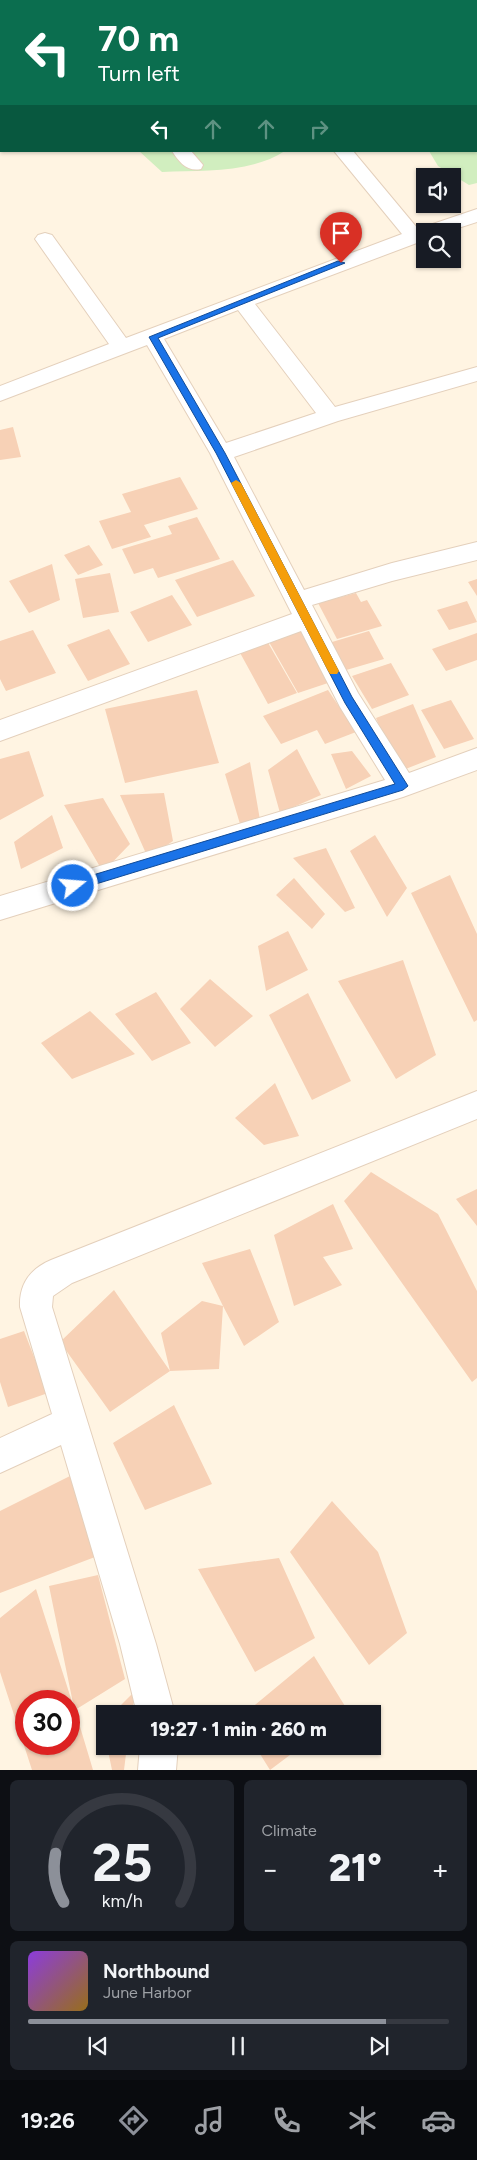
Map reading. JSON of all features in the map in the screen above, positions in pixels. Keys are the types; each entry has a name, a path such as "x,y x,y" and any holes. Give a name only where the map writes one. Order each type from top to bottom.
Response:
{"street":[{"path":"182,152 194,165"},
{"path":"344,152 416,226"},
{"path":"455,223 477,215"},
{"path":"0,394 153,337 242,301 416,237"},
{"path":"45,239 123,348"},
{"path":"242,301 330,416"},
{"path":"153,337 220,453 349,700 403,786"},
{"path":"220,453 330,416 477,374"},
{"path":"0,731 392,572 477,550"},
{"path":"0,908 403,786 477,759"},
{"path":"154,1705 138,1644 36,1307 35,1296 40,1285 49,1277 477,1105"},
{"path":"0,1456 71,1423"},
{"path":"157,1770 158,1755"}],"green space":[{"path":"140,152 283,152 256,164 241,167 209,171 162,172"},
{"path":"430,152 477,152 477,183 469,185 461,180 461,168 441,168"}],"building":[{"path":"13,427 21,457 0,460 0,430"},
{"path":"180,477 198,509 144,525 151,537 112,549 99,521 131,512 122,494"},
{"path":"197,517 220,559 158,578 153,568 134,574 122,549 172,534 168,526"},
{"path":"89,545 103,565 78,575 64,555"},
{"path":"233,560 255,596 197,617 175,580"},
{"path":"52,564 60,600 29,613 9,581"},
{"path":"110,573 119,612 83,618 75,579"},
{"path":"477,579 477,596 468,582"},
{"path":"356,593 361,602 367,600 382,626 337,639 318,603"},
{"path":"172,595 192,625 148,642 130,612"},
{"path":"467,601 477,622 449,630 437,610"},
{"path":"109,629 130,664 88,681 67,645"},
{"path":"33,630 56,673 6,691 0,679 0,641"},
{"path":"302,631 331,682 298,693 269,642"},
{"path":"369,631 384,659 336,673 322,645"},
{"path":"477,633 477,660 446,671 432,649"},
{"path":"267,641 297,693 268,704 239,651"},
{"path":"391,663 409,695 372,709 352,676"},
{"path":"197,690 219,763 125,783 105,709"},
{"path":"328,690 356,732 325,744 317,730 281,744 263,716"},
{"path":"451,700 474,739 444,749 421,710"},
{"path":"413,704 436,757 398,772 376,718"},
{"path":"297,749 321,795 280,813 268,770"},
{"path":"29,751 44,796 0,820 0,759"},
{"path":"352,751 371,776 346,789 331,754"},
{"path":"250,762 260,820 240,824 225,774"},
{"path":"164,793 173,841 148,858 120,795"},
{"path":"103,798 130,844 103,872 64,805"},
{"path":"52,815 63,848 21,869 14,842"},
{"path":"375,835 407,888 387,917 350,851"},
{"path":"326,848 355,908 345,912 293,858"},
{"path":"450,875 477,934 477,1020 474,1022 411,893"},
{"path":"294,878 325,914 312,929 276,895"},
{"path":"288,931 308,970 266,991 258,946"},
{"path":"403,960 436,1055 396,1079 338,981"},
{"path":"210,979 253,1016 215,1047 180,1009"},
{"path":"156,992 191,1043 152,1061 115,1014"},
{"path":"308,993 351,1081 312,1100 269,1015"},
{"path":"90,1011 135,1054 72,1079 41,1043"},
{"path":"275,1083 299,1136 264,1145 235,1118"},
{"path":"371,1172 438,1214 477,1291 477,1378 472,1382 344,1201"},
{"path":"477,1189 477,1226 456,1199"},
{"path":"333,1204 353,1249 323,1257 342,1285 294,1306 274,1235"},
{"path":"250,1249 279,1322 244,1346 202,1263"},
{"path":"114,1290 170,1371 110,1412 60,1342"},
{"path":"202,1301 223,1306 219,1369 170,1371 161,1333"},
{"path":"24,1331 48,1393 8,1407 0,1382 0,1339"},
{"path":"174,1405 212,1484 145,1510 113,1443"},
{"path":"72,1475 95,1557 0,1593 0,1511"},
{"path":"332,1501 378,1552 407,1633 369,1665 290,1552"},
{"path":"279,1558 315,1638 255,1672 198,1569"},
{"path":"98,1575 125,1679 80,1707 80,1690 70,1690 49,1586"},
{"path":"36,1589 68,1690 15,1690 15,1718 0,1672 0,1618"},
{"path":"314,1656 344,1705 255,1705"},
{"path":"135,1691 133,1705 121,1705"},
{"path":"80,1727 93,1770 32,1770 27,1755 80,1755"},
{"path":"109,1755 126,1755 124,1770 112,1770"},
{"path":"261,1755 290,1755 270,1770"}],"slow traffic":[{"path":"236,483 334,671"}],"route":[{"path":"73,886 403,786 349,700 220,453 153,337 341,263"}]}
